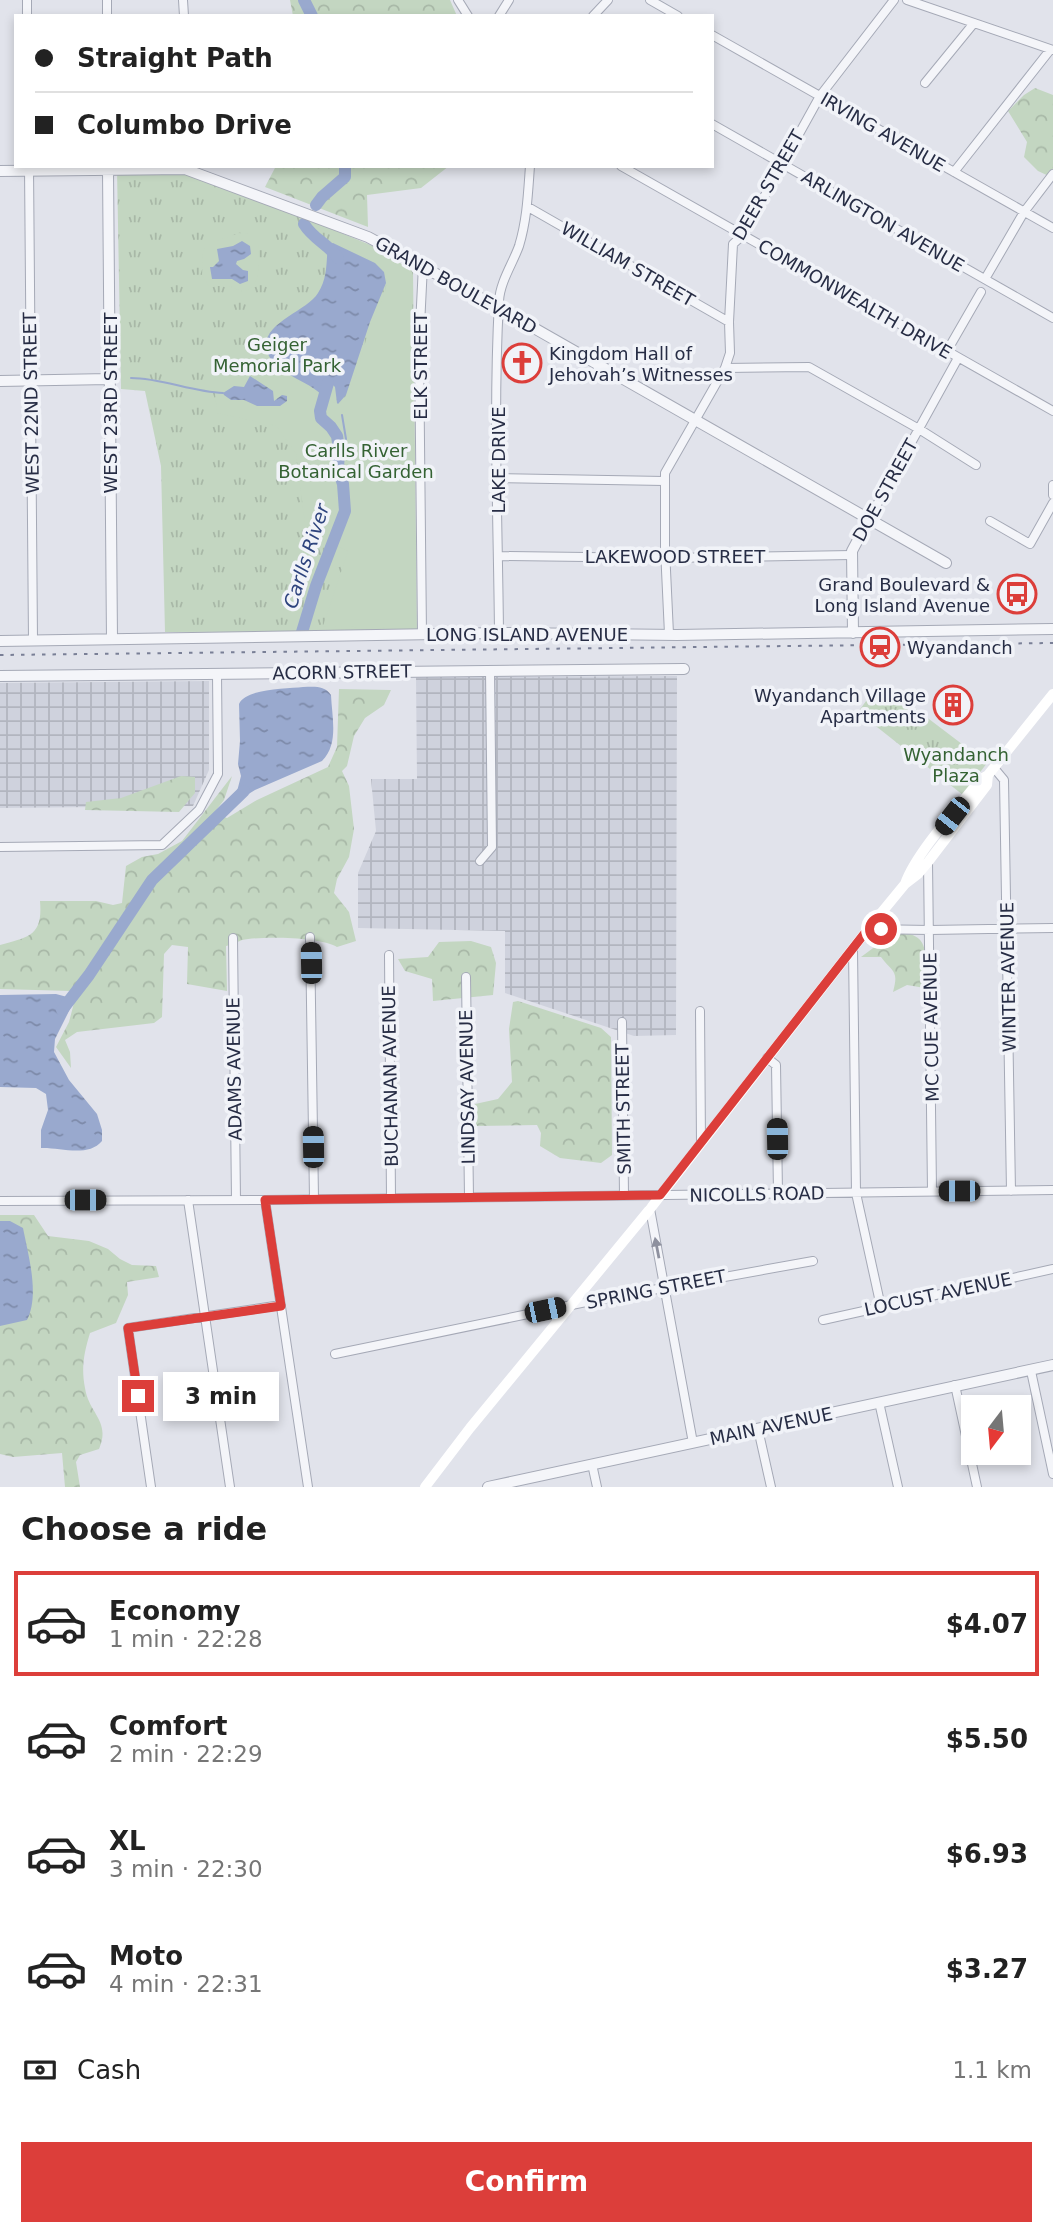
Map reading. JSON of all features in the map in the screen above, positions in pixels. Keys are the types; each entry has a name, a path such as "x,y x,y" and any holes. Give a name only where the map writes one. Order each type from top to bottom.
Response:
{"main road":[{"path":"905,884 909,872 926,849 1053,694"},
{"path":"425,1487 470,1428 650,1209 868,929 905,884 928,862 987,785 991,772"}],"street":[{"path":"595,14 608,0"},
{"path":"650,0 674,14"},
{"name":"DEER STREET","path":"668,635 664,481 730,353 733,244 743,235 820,96 894,0"},
{"path":"907,0 1052,50 954,172"},
{"path":"925,83 974,23"},
{"name":"IRVING AVENUE","path":"714,36 1053,229"},
{"name":"ARLINGTON AVENUE","path":"714,125 1053,318"},
{"name":"GRAND BOULEVARD","path":"0,171 29,168 185,168 359,233 423,265 946,563"},
{"name":"WEST 22ND STREET","path":"29,168 33,640"},
{"name":"WEST 23RD STREET","path":"108,168 112,639"},
{"name":"LAKE DRIVE","path":"499,633 499,297 519,244 528,207 530,168"},
{"name":"COMMONWEALTH DRIVE","path":"625,168 1053,411"},
{"path":"985,279 1024,212 1053,174"},
{"name":"WILLIAM STREET","path":"528,207 729,322"},
{"name":"ELK STREET","path":"422,634 419,346 423,265"},
{"path":"947,351 981,292"},
{"name":"DOE STREET","path":"853,633 852,551 958,358"},
{"path":"724,368 808,367 919,429 976,465"},
{"path":"0,381 109,379"},
{"path":"498,478 664,481"},
{"path":"1053,485 1053,495"},
{"path":"990,520 1030,544 1053,503"},
{"name":"LAKEWOOD STREET","path":"498,556 665,558 852,555"},
{"name":"LONG ISLAND AVENUE","path":"0,641 499,633 668,635 1053,629"},
{"name":"ACORN STREET","path":"0,676 684,669"},
{"path":"480,861 492,847 490,670"},
{"path":"0,847 162,845 199,810 218,774 217,674"},
{"name":"WINTER AVENUE","path":"991,772 1004,780 1011,1191"},
{"name":"MC CUE AVENUE","path":"928,862 932,1191"},
{"path":"868,929 1053,928"},
{"name":"ADAMS AVENUE","path":"233,937 236,1200"},
{"path":"310,937 314,1198"},
{"path":"853,949 856,1193 881,1307"},
{"name":"BUCHANAN AVENUE","path":"389,955 391,1197"},
{"name":"LINDSAY AVENUE","path":"466,977 469,1196"},
{"path":"700,1010 701,1143"},
{"name":"SMITH STREET","path":"622,1022 624,1195"},
{"path":"767,1058 776,1065 778,1193"},
{"name":"NICOLLS ROAD","path":"0,1200 265,1200 1053,1190"},
{"path":"188,1200 230,1487"},
{"path":"265,1200 308,1487"},
{"path":"650,1209 693,1443"},
{"name":"SPRING STREET","path":"335,1354 571,1305 813,1261"},
{"name":"LOCUST AVENUE","path":"823,1320 1053,1269"},
{"path":"151,1487 128,1328 281,1306"},
{"name":"MAIN AVENUE","path":"488,1487 1053,1365"},
{"path":"1031,1370 1053,1474"},
{"path":"955,1385 977,1487"},
{"path":"879,1402 898,1487"},
{"path":"758,1429 771,1487"},
{"path":"592,1464 597,1487"}],"shaded area":[{"path":"677,676 676,1035 634,1036 505,993 505,931 358,928 358,873 376,831 371,779 417,779 416,677"},
{"path":"209,681 209,770 193,806 0,808 0,683"}],"green space":[{"path":"290,0 450,0 456,14 293,14"},
{"path":"1035,88 1053,95 1053,178 1038,171 1024,157 1027,142 1008,111"},
{"path":"275,168 446,168 421,188 367,195 368,227 265,187"},
{"name":"Geiger Memorial Park","path":"185,169 373,246 413,271 417,631 165,632 161,466 145,391 121,389 117,170"},
{"path":"239,233 248,234 258,244 257,278 244,292 229,286 209,286 202,276 203,251 215,242"},
{"name":"Carlls River Botanical Garden","path":"370,247 412,272 416,629 323,626 348,551 306,531 296,454 277,426 217,413 214,384 222,384 267,341 266,349 270,360 309,389 320,393 323,399 340,404 356,375 368,332 385,291 386,280 383,272 375,263 364,257"},
{"path":"339,689 391,690 384,705 365,718 354,736 347,766 342,771 349,786 354,829 349,857 337,879 334,893 349,912 356,941 337,947 305,939 263,938 242,940 226,946 227,991 187,984 188,947 172,945 164,954 162,1017 154,1023 77,1032 65,1040 70,1052 71,1068 56,1047 69,1022 79,993 0,989 0,945 32,933 39,922 40,901 96,901 113,905 122,903 126,866 182,841 232,776 224,800 214,813 227,818 257,800 328,767 337,747"},
{"name":"Wyandanch Plaza","path":"892,691 987,763 963,795 858,712 872,693"},
{"path":"181,776 195,777 195,793 179,812 85,810 86,802 121,798"},
{"path":"902,934 915,936 922,942 926,958 926,985 925,988 907,985 893,992 895,975 892,969 881,957 861,957 888,937"},
{"path":"471,941 491,947 496,963 493,995 433,1001 432,979 405,971 398,959 428,957 439,942"},
{"path":"518,1001 601,1028 611,1037 612,1155 601,1163 560,1158 540,1146 541,1133 537,1125 476,1126 475,1104 498,1099 512,1082 509,1029 513,1002"},
{"path":"0,1215 34,1215 48,1236 89,1241 108,1249 132,1265 156,1266 159,1277 127,1282 128,1295 116,1323 90,1333 83,1373 87,1397 101,1424 102,1439 99,1449 80,1455 76,1462 80,1487 65,1487 62,1453 13,1457 0,1454"}],"water":[{"path":"242,241 250,246 251,254 236,264 248,271 248,281 240,284 232,279 212,279 210,267 219,261 217,249"},
{"path":"333,243 375,263 384,272 386,283 346,395 338,404 333,385 329,385 328,398 325,399 313,388 280,369 269,356 266,345 274,328 318,293 325,275 328,245"},
{"path":"250,376 273,391 274,401 282,395 287,396 287,401 280,406 257,406 244,400 231,400 224,395 223,393 234,386 244,387"},
{"path":"303,687 322,688 331,695 333,739 327,754 322,761 255,790 234,803 241,776 238,764 239,704 258,692"},
{"path":"56,994 71,998 71,1007 55,1039 54,1052 69,1080 97,1114 102,1130 102,1141 89,1149 41,1148 41,1130 48,1110 46,1094 36,1088 0,1087 0,995"},
{"path":"0,1221 10,1221 23,1228 30,1262 33,1299 27,1320 0,1326"}],"waterway":[{"name":"Carlls River","path":"304,0 311,14"},
{"name":"Carlls River","path":"316,205 345,177 345,168"},
{"name":"Carlls River","path":"304,224 338,258"},
{"path":"131,378 223,393"},
{"name":"Carlls River","path":"302,632 316,586 345,511 343,484 338,469 337,436 321,418 320,411 328,383"},
{"path":"339,449 346,439 342,415"},
{"name":"Carlls River","path":"62,1010 89,975 152,880 244,791"}],"railway":[{"path":"0,655 1053,643"}],"place":[{"name":"Kingdom Hall of Jehovah’s Witnesses","path":"522,363"},
{"name":"Grand Boulevard & Long Island Avenue","path":"1017,594"},
{"name":"Wyandanch","path":"880,647"},
{"name":"Wyandanch Village Apartments","path":"953,705"}],"route":[{"path":"138,1396 128,1328 281,1306 265,1200 660,1195 868,929 881,929"}]}
